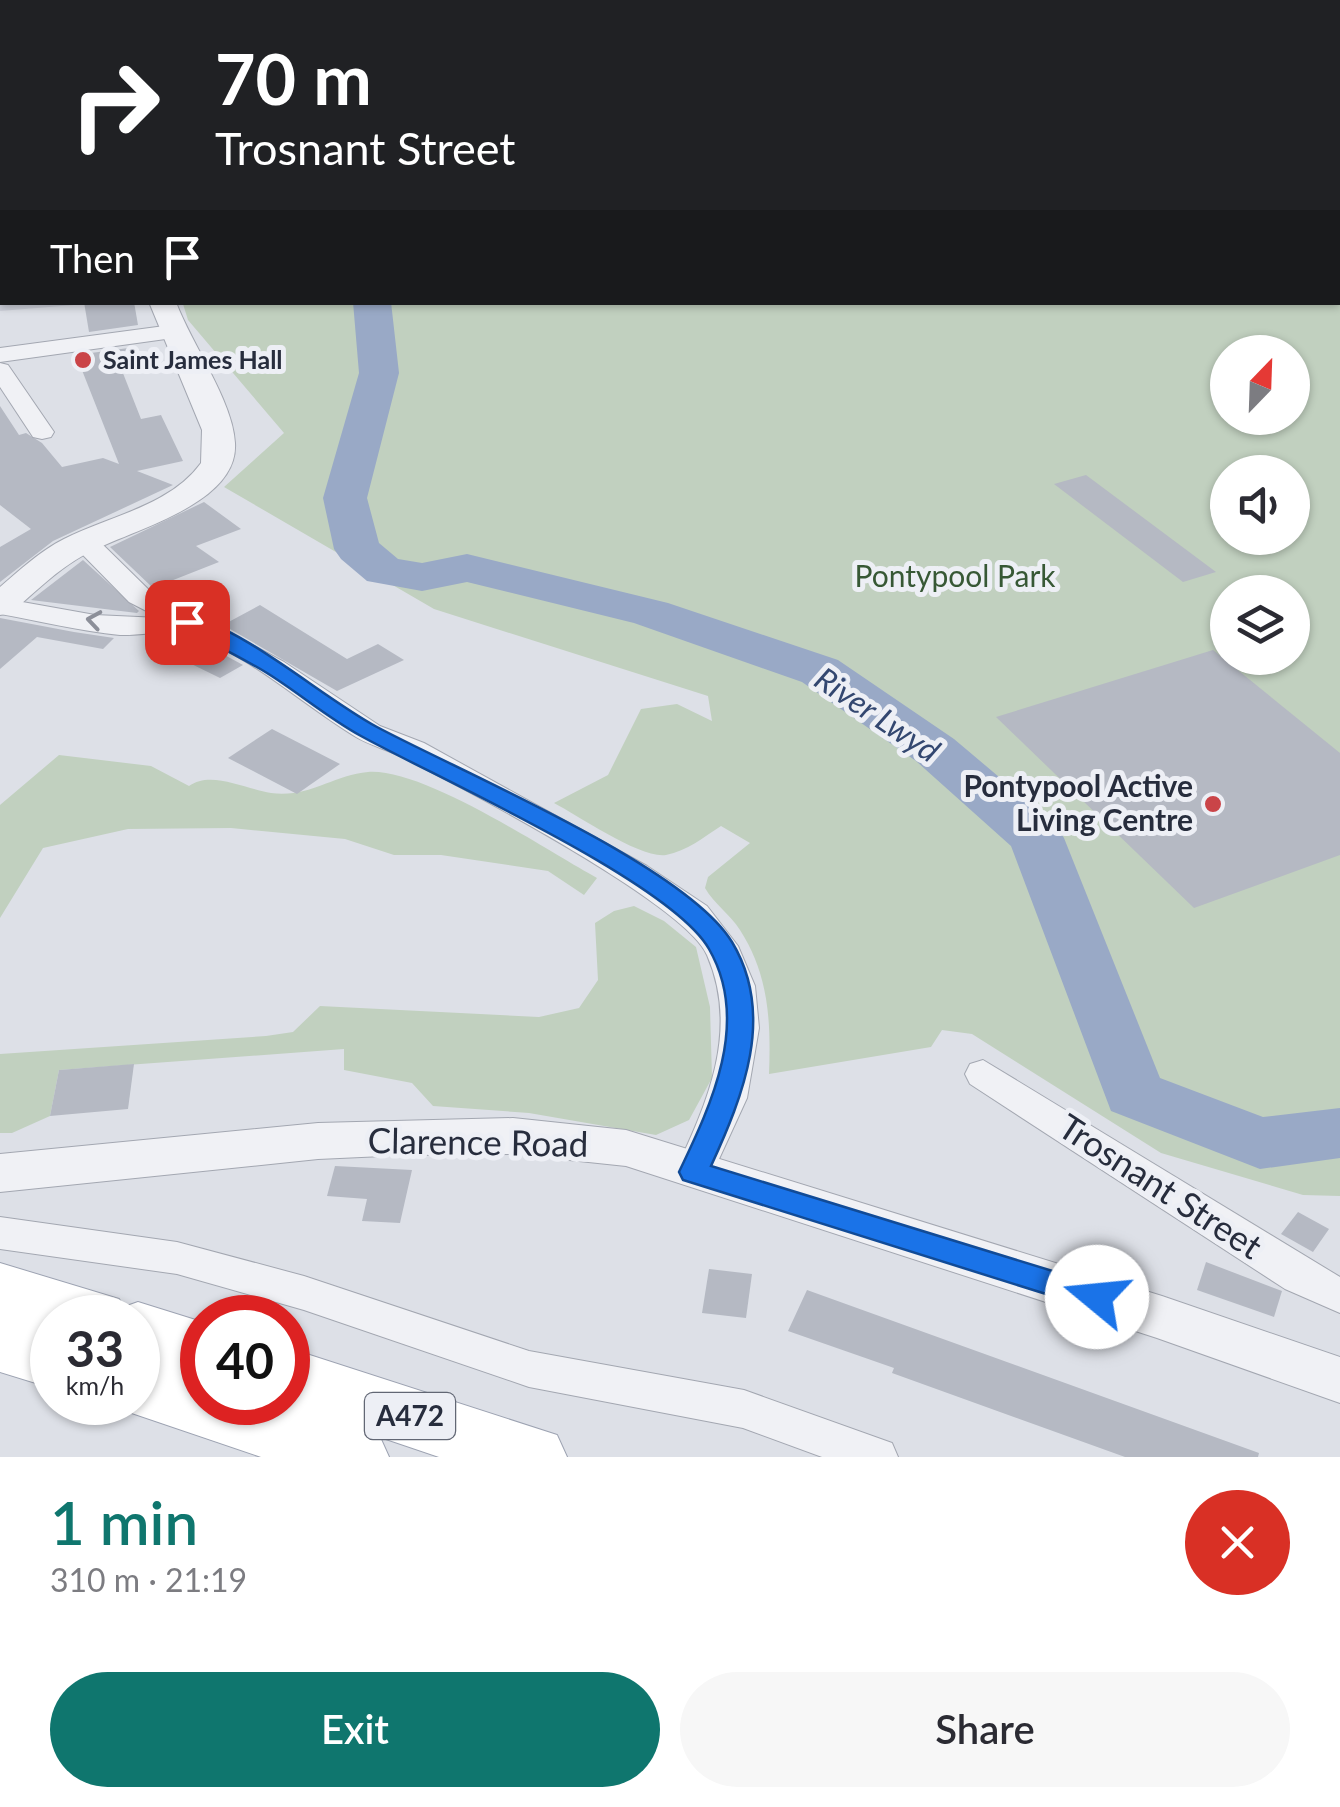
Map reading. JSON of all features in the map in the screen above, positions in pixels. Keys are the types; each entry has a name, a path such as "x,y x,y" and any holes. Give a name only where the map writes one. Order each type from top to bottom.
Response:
{"main road":[{"path":"0,1290 30,1299"},
{"path":"0,1344 30,1353"},
{"name":"A472","path":"310,1384 532,1457"},
{"name":"A472","path":"160,1393 354,1457"}],"street":[{"path":"0,355 167,317 220,442 216,468 207,480 180,499 56,558 0,606"},
{"path":"0,370 42,432"},
{"path":"85,542 139,596 274,668 369,732 413,750 635,874 695,914 721,946 737,986 741,1028 728,1098 694,1172"},
{"path":"0,606 136,627 167,628 187,622"},
{"name":"Trosnant Street","path":"983,1074 1299,1277 1340,1296"},
{"name":"Clarence Road","path":"0,1173 318,1141 477,1136 626,1148 1162,1318 1340,1380"},
{"path":"0,1234 177,1258 304,1293 529,1369 744,1409 876,1457"}],"shaded area":[{"path":"0,305 74,305 0,311"}],"green space":[{"name":"Pontypool Park","path":"183,305 1340,305 1340,1196 1303,1195 1161,1153 972,1034 942,1030 931,1047 769,1074 768,1017 757,964 740,930 705,888 708,877 750,843 721,826 681,850 655,854 626,844 554,803 608,775 641,709 677,704 712,721 708,696 434,609 224,487 284,433 188,320"},
{"path":"59,755 151,766 189,786 218,780 285,794 368,772 392,774 451,796 597,878 584,895 548,871 441,855 394,855 345,839 231,828 128,829 43,848 0,918 0,805"},
{"path":"634,906 664,921 696,947 710,1007 712,1078 689,1120 656,1135 529,1113 433,1106 412,1083 344,1070 344,1049 59,1070 50,1116 12,1133 0,1133 0,1054 293,1032 320,1006 539,1017 579,1008 598,980 595,923 614,911"}],"building":[{"path":"84,305 135,305 138,325 89,332"},
{"path":"136,347 138,354 117,358 141,419 161,415 183,461 137,471 173,485 53,541 0,582 0,547 31,529 0,505 0,406 19,435 26,433 42,443 62,467 103,458 119,464 76,355"},
{"path":"1086,475 1216,572 1183,582 1054,484"},
{"path":"204,502 241,529 196,546 219,562 153,588 110,547"},
{"path":"83,560 139,611 31,600"},
{"path":"260,605 347,659 378,644 404,660 337,691 223,625"},
{"path":"0,618 114,638 103,649 37,637 0,669"},
{"path":"196,640 243,665 220,678 171,654"},
{"name":"Pontypool Active Living Centre","path":"1210,651 1210,675 1244,675 1340,753 1340,855 1194,908 996,717"},
{"path":"272,729 340,764 297,794 228,758"},
{"path":"134,1064 128,1109 50,1116 59,1070"},
{"path":"335,1166 412,1170 400,1223 362,1221 367,1199 327,1196"},
{"path":"1298,1212 1329,1229 1313,1252 1281,1234"},
{"path":"1206,1262 1282,1291 1274,1317 1197,1290"},
{"path":"709,1269 752,1274 746,1318 702,1313"},
{"path":"807,1290 1259,1453 1258,1457 1125,1457 892,1373 894,1368 788,1331"}],"waterway":[{"name":"River Lwyd","path":"372,305 379,373 345,498 357,549 384,571 422,577 467,568 651,613 820,671 935,750 1036,838 1134,1094 1260,1143 1340,1133"}],"place":[{"name":"Saint James Hall","path":"83,360"},
{"name":"Pontypool Active Living Centre","path":"1213,804"}],"route":[{"path":"187,622 274,668 369,732 413,750 635,874 695,914 721,946 737,986 741,1028 728,1098 694,1172 1097,1297"}]}
